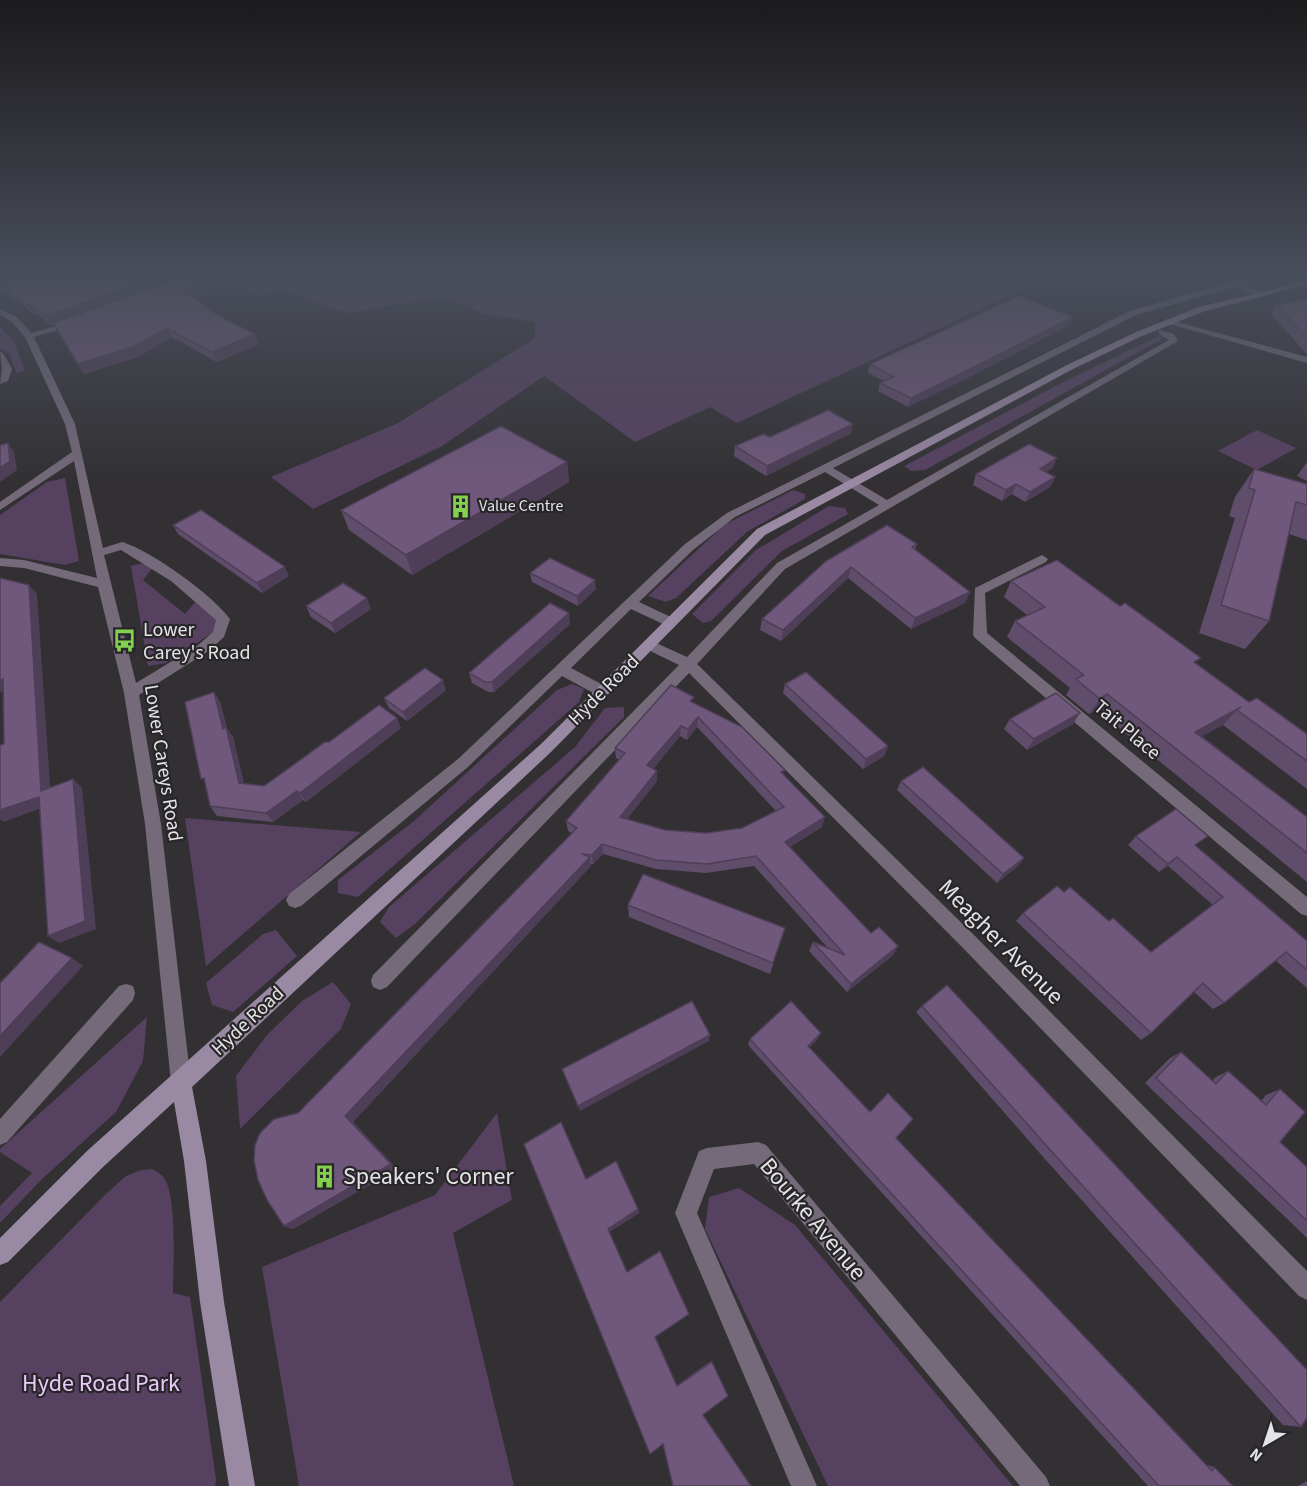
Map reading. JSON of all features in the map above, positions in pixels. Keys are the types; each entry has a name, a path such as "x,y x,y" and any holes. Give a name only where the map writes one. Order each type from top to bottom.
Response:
{"street":[{"name":"Lower Careys Road","path":"33,344 70,424 104,584 131,693 153,824 181,1083"},
{"path":"295,900 463,763 689,547 731,515 1070,344"},
{"name":"Hyde Road","path":"0,1254 95,1160 532,760 761,532 1070,367 1122,344"},
{"path":"380,981 689,664 781,566 1168,344"},
{"path":"1242,344 1307,360"},
{"path":"0,355 7,369 4,378 0,381"},
{"path":"0,507 78,453"},
{"path":"824,467 886,505"},
{"path":"99,553 122,546 199,593 223,619 219,634 202,649 131,693"},
{"name":"Tait Place","path":"1042,559 979,591 980,635 1307,908"},
{"path":"0,562 24,564 104,584"},
{"path":"631,604 670,622"},
{"name":"Meagher Avenue","path":"649,645 689,664 969,942 1307,1288"},
{"path":"561,669 602,691"},
{"path":"0,1135 126,993"},
{"path":"181,1083 195,1161 212,1302 242,1486"},
{"name":"Bourke Avenue","path":"804,1486 686,1213 707,1159 758,1153 1037,1486"}],"green space":[{"path":"0,344 15,344 25,370 17,373 9,354 0,348"},
{"path":"525,344 906,344 737,423 710,407 635,442 544,376 442,446 313,509 271,477 398,423"},
{"path":"1142,344 1152,344 925,470 911,471 904,466 1069,379"},
{"path":"1257,430 1296,448 1257,470 1218,451"},
{"path":"65,478 79,561 65,565 0,554 0,515 47,482"},
{"path":"793,490 805,494 805,499 747,532 676,598 666,602 648,596 724,525"},
{"path":"829,506 845,508 848,514 782,551 711,621 703,623 692,614 756,550"},
{"path":"148,562 154,566 143,580 185,614 197,600 218,619 215,631 166,663 148,666 131,566"},
{"path":"572,684 584,689 579,702 358,897 338,893 338,880 414,821 557,690"},
{"path":"624,707 624,717 415,924 396,938 380,922 389,907 575,747 605,708"},
{"path":"185,818 361,832 206,966"},
{"path":"276,930 297,956 233,1012 212,1005 206,983 263,934"},
{"path":"333,982 351,1004 341,1029 240,1129 236,1076 267,1035 302,1001"},
{"path":"147,1017 143,1061 116,1112 42,1179 0,1223 0,1206 32,1173 0,1152 0,1149"},
{"path":"497,1113 512,1200 453,1233 514,1486 299,1486 262,1267 435,1195"},
{"name":"Hyde Road Park","path":"152,1169 166,1181 172,1205 173,1293 190,1297 215,1486 0,1486 0,1302 126,1176 141,1170"},
{"path":"739,1188 795,1225 1013,1486 828,1486 705,1229 709,1197"}],"building":[{"path":"66,344 138,344 133,347 78,364"},
{"path":"198,344 230,344 212,352"},
{"path":"913,344 1018,344 911,398 880,383 894,377 870,364"},
{"path":"828,410 853,424 767,466 735,446 763,434 770,437"},
{"name":"Value Centre","path":"501,426 567,462 406,555 341,510"},
{"path":"8,443 10,461 0,468 0,445"},
{"path":"1029,444 1057,458 1040,469 1055,477 1030,492 1016,484 1006,490 976,474"},
{"path":"1254,469 1307,484 1307,505 1296,502 1269,621 1221,605 1255,490 1249,488"},
{"path":"201,510 285,567 257,583 173,525"},
{"path":"887,525 917,544 912,547 970,592 915,618 851,567 783,630 762,619 826,561"},
{"path":"550,558 595,580 577,596 530,573"},
{"path":"1057,560 1120,606 1125,603 1201,658 1194,662 1249,702 1257,698 1307,734 1307,761 1237,710 1241,707 1195,732 1307,817 1307,853 1107,694 1100,699 1076,679 1084,675 1015,621 1045,607 1011,581"},
{"path":"0,578 29,585 41,791 73,779 85,921 48,936 39,797 0,810 0,745 4,744 3,679 0,680"},
{"path":"343,583 367,598 331,623 306,606"},
{"path":"550,603 569,613 492,682 485,682 469,673"},
{"path":"425,668 443,680 403,712 384,698"},
{"path":"806,672 888,746 866,759 785,684"},
{"path":"671,685 694,697 690,701 742,727 785,770 781,772 825,817 785,842 871,933 879,927 898,946 851,984 813,942 845,955 756,856 707,864 656,860 602,844 592,855 582,854 590,857 345,1116 391,1164 284,1226 267,1200 258,1180 254,1160 255,1145 260,1133 274,1119 298,1113 577,828 566,821 625,753 615,748","holes":["698,717 784,807 742,828 706,833 665,830 620,817 657,771 647,765 681,726 688,729"]},
{"path":"214,692 223,729 226,727 239,783 264,786 379,705 397,718 300,793 297,791 266,813 210,806 204,778 201,779 185,702"},
{"path":"1056,693 1080,713 1034,739 1010,719"},
{"path":"923,767 1024,858 1003,874 901,781"},
{"path":"1176,809 1208,836 1195,845 1307,941 1307,970 1286,952 1224,1003 1203,983 1151,1033 1023,913 1057,886 1064,892 1070,887 1109,921 1113,918 1151,952 1223,897 1177,857 1168,864 1136,836"},
{"path":"643,874 785,928 773,963 628,905"},
{"path":"39,942 72,958 0,1036 0,983"},
{"path":"947,985 1307,1370 1307,1418 1301,1427 922,1006"},
{"path":"692,1001 710,1035 578,1106 562,1069"},
{"path":"791,1001 821,1033 808,1046 870,1112 888,1093 913,1119 896,1138 1212,1471 1214,1467 1233,1486 1159,1486 750,1039"},
{"path":"1181,1052 1216,1084 1228,1071 1266,1105 1280,1089 1305,1112 1280,1142 1307,1167 1307,1221 1156,1078"},
{"path":"561,1122 586,1179 616,1161 638,1209 608,1229 627,1272 660,1251 689,1314 655,1337 677,1386 712,1362 728,1396 703,1415 751,1486 673,1486 663,1444 650,1454 524,1144"}],"place":[{"name":"Value Centre","path":"461,506"},
{"name":"Lower Carey's Road","path":"125,641"},
{"name":"Speakers' Corner","path":"325,1176"}]}
